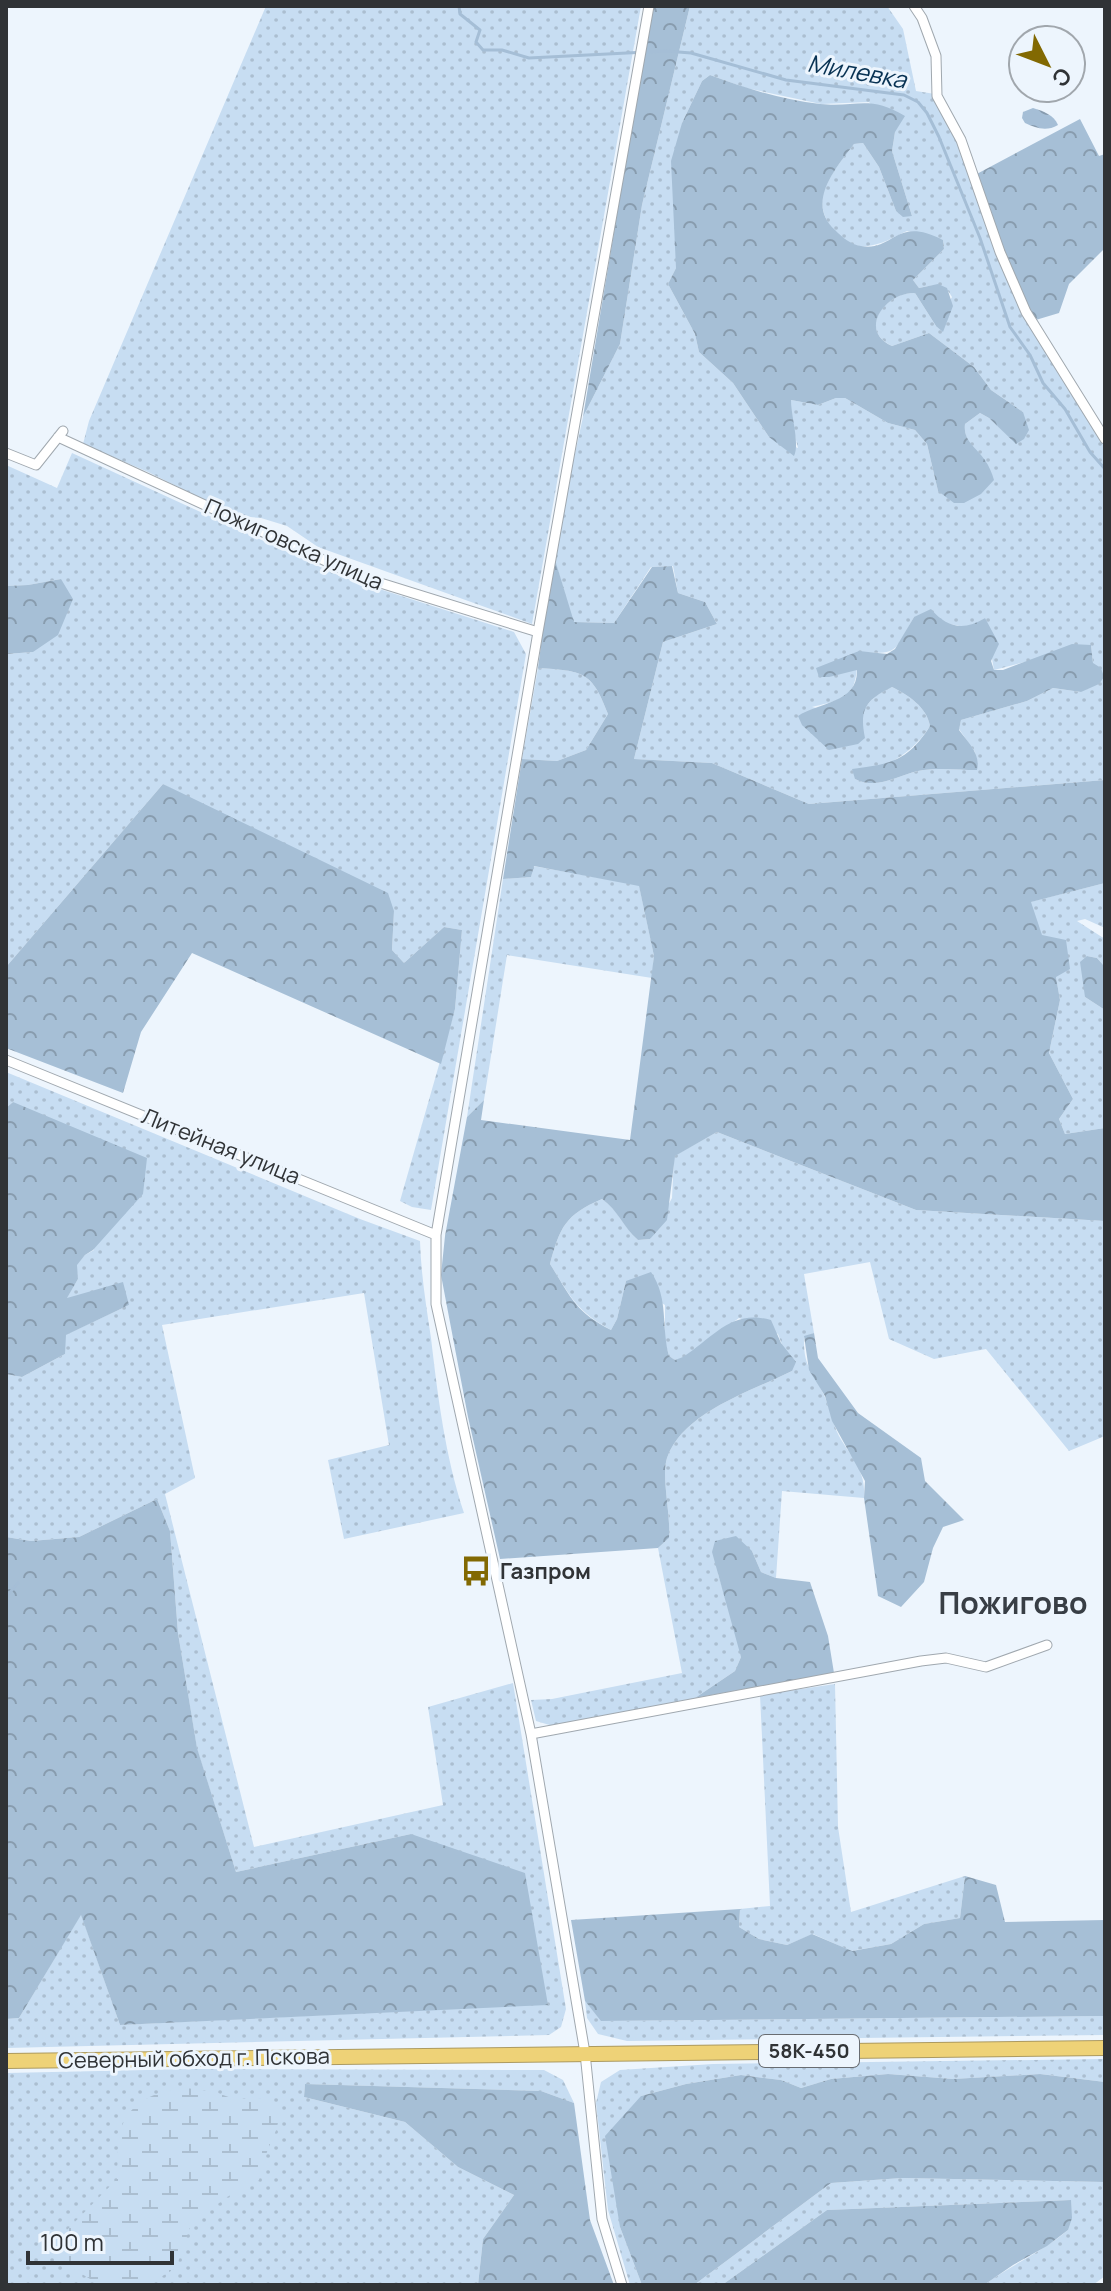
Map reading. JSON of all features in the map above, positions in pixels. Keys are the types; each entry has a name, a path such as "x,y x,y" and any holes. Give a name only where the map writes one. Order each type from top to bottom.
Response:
{"highway":[{"name":"58К-450","path":"585,2053 1105,2048"},
{"name":"Северный обход г. Пскова","path":"6,2061 585,2053"}],"street":[{"path":"622,2285 602,2219 585,2053 531,1734 436,1304 436,1235 636,66 649,6"},
{"path":"914,6 922,18 936,56 937,96 961,140 1000,252 1026,312 1105,439"},
{"name":"Пожиговска улица","path":"6,453 36,465 60,434 358,576 538,632"},
{"name":"Литейная улица","path":"6,1060 436,1235"},
{"path":"531,1734 921,1661 946,1658 986,1667 1047,1645"}],"green space":[{"path":"266,6 641,6 532,624 318,547 287,526 261,518 237,516 83,444 89,421"},
{"path":"652,6 690,6 642,205 620,344 583,417"},
{"path":"690,6 887,6 903,29 916,91 935,94 962,142 1029,322 1105,430 1105,780 809,804 712,763 634,759 663,642 717,624 705,602 678,593 673,566 651,567 614,623 573,622 553,553 583,417 620,344 642,205","holes":["710,75 746,88 821,104 869,102 895,132 892,151 912,216 896,211 879,167 863,143 854,144 837,166 824,191 823,210 832,229 857,245 877,244 907,231 943,240 944,249 913,280 919,288 942,287 952,297 936,326 915,293 904,294 885,305 876,322 877,331 892,346 929,333 974,367 991,390 1023,412 1016,443 980,413 965,424 965,430 971,445 987,463 938,491 927,444 915,430 888,423 845,398 818,405 791,400 791,420 798,448 769,437 733,383 699,352 695,334 668,284 676,268 682,123 702,81","914,617 970,628 985,618 994,670 1091,645 1093,663 1081,692 1053,688 1027,701 961,720 959,729 975,752 977,770 925,770 879,783 863,782 855,779 897,758 923,736 930,726 921,707 892,687 872,699 861,719 812,707 837,700 850,692 856,677 859,652 882,653 894,648"]},
{"path":"710,75 792,100 833,105 882,105 905,116 895,132 892,151 912,216 903,217 896,211 879,167 863,143 854,144 832,175 823,197 823,209 826,220 835,230 857,245 881,244 905,232 915,231 943,240 944,249 913,280 919,288 938,284 947,288 953,306 943,332 915,293 904,294 886,305 876,322 877,331 892,346 929,333 974,367 991,390 1023,412 1029,430 1024,439 1016,444 980,413 965,424 968,439 985,460 994,480 981,494 964,503 954,503 938,491 927,444 915,430 888,423 845,398 818,405 791,400 796,437 794,456 769,437 733,383 699,352 695,334 668,284 676,268 671,161 682,123 702,81"},
{"path":"1080,119 1099,156 1105,154 1105,248 1069,284 1059,313 1029,322 973,176"},
{"path":"72,453 342,577 514,632 526,654 431,1210 412,1207 400,1201 455,1009 462,930 444,927 404,963 392,950 394,911 163,784 6,967 6,654 33,652 61,579 6,586 6,465 57,488"},
{"path":"553,553 574,622 614,623 652,567 672,566 678,593 705,602 717,624 663,642 634,759 712,763 809,804 1105,780 1105,883 1031,902 1042,935 1066,940 1070,969 1056,977 1060,1000 1049,1053 1073,1099 1059,1119 1065,1134 1105,1128 1105,1221 916,1210 717,1132 675,1156 667,1220 650,1239 638,1240 602,1199 580,1211 566,1224 557,1240 550,1264 581,1309 611,1330 617,1319 626,1281 651,1272 660,1292 669,1356 675,1360 734,1322 745,1318 771,1320 781,1343 796,1362 792,1371 720,1405 688,1428 675,1442 665,1466 669,1538 658,1548 500,1559 468,1417 441,1275 467,1117 484,1100 481,1120 630,1140 654,956 639,886 534,866 531,877 503,879 522,759 557,761 586,750 608,714 597,689 584,676 566,670 538,668"},
{"path":"61,579 73,599 58,635 33,652 6,654 6,586"},
{"path":"931,609 956,626 970,625 985,618 999,644 991,661 994,670 1003,670 1072,644 1091,645 1093,663 1101,668 1104,677 1099,684 1081,692 1053,688 1027,701 961,720 959,730 975,753 977,770 925,770 879,783 855,779 852,769 878,765 906,754 930,726 928,719 916,702 892,687 866,706 863,720 865,738 858,744 829,750 802,725 798,716 844,695 856,681 857,670 819,677 816,668 859,651 887,654 895,649 914,617"},
{"path":"538,668 576,673 591,681 597,689 608,714 586,750 557,761 522,759"},
{"path":"163,784 388,893 394,911 392,950 404,963 444,927 462,930 455,1009 441,1064 192,953 141,1032 123,1093 6,1048 6,967"},
{"path":"533,866 639,885 654,956 652,978 507,955 484,1100 467,1117 503,879 531,877"},
{"path":"1105,883 1105,928 1085,919 1077,921 1105,939 1105,967 1097,958 1087,956 1085,997 1105,1010 1105,1128 1065,1134 1059,1119 1073,1099 1049,1053 1060,1000 1056,977 1030,902"},
{"path":"1087,956 1097,958 1105,967 1105,1010 1085,997 1080,962"},
{"path":"6,1072 420,1241 443,1426 464,1513 344,1539 328,1460 389,1445 364,1293 162,1325 195,1478 165,1494 254,1847 443,1805 428,1707 513,1683 566,2009 561,2027 549,2035 6,2048 6,2019 19,2018 81,1914 120,2025 548,2004 411,1834 236,1872 197,1749 178,1633 170,1531 157,1499 79,1537 31,1541 6,1537 6,1374 22,1377 65,1354 65,1335 129,1305 66,1299 78,1279 76,1265 94,1250 13,1102 6,1108"},
{"path":"13,1102 147,1158 143,1194 77,1265 78,1279 67,1298 123,1282 129,1305 66,1335 65,1354 22,1377 6,1374 6,1108"},
{"path":"717,1132 916,1210 1105,1221 1105,1436 1069,1451 986,1349 934,1359 889,1339 870,1262 804,1274 814,1333 804,1337 805,1356 839,1436 860,1472 864,1498 782,1491 776,1578 761,1572 752,1551 718,1574 739,1641 741,1657 735,1671 695,1698 553,1726 536,1721 531,1700 552,1699 682,1673 658,1548 669,1538 665,1475 667,1458 675,1442 703,1416 739,1395 792,1371 778,1334 739,1318 683,1358 675,1360 669,1356 665,1342 665,1305 626,1281 617,1319 611,1330 581,1309 550,1264 557,1240 566,1224 580,1211 602,1199 638,1240 650,1239 672,1198 674,1156"},
{"path":"814,1333 818,1358 858,1413 921,1458 925,1481 964,1520 943,1527 933,1548 924,1582 901,1607 878,1596 864,1498 865,1481 832,1421 825,1396 809,1370 804,1336"},
{"path":"157,1499 170,1531 178,1633 197,1748 236,1872 411,1834 525,1873 548,2005 120,2025 81,1915 19,2018 6,2019 6,1537 31,1541 79,1537"},
{"path":"736,1536 752,1551 761,1572 776,1578 810,1582 828,1636 834,1673 695,1698 735,1671 741,1657 712,1552 715,1541"},
{"path":"835,1684 838,1827 851,1912 965,1876 960,1918 924,1924 891,1944 851,1951 813,1934 787,1945 759,1939 739,1927 740,1909 770,1906 760,1695"},
{"path":"965,1876 996,1885 1005,1922 1105,1920 1105,2016 601,2021 585,2001 571,1920 740,1909 739,1927 759,1939 787,1945 812,1934 852,1951 891,1944 924,1924 960,1918"},
{"path":"585,2001 602,2021 1105,2016 1105,2035 627,2041 598,2034 587,2018"},
{"path":"1105,2059 1105,2082 1040,2074 953,2079 888,2074 831,2079 801,2088 781,2080 741,2075 686,2084 641,2096 620,2227 642,2285 630,2285 608,2210 596,2103 601,2082 620,2070 713,2064"},
{"path":"193,2069 544,2070 563,2080 574,2103 541,2091 305,2084 304,2097 405,2122 458,2167 514,2195 483,2239 478,2285 6,2285 6,2073"},
{"path":"888,2074 953,2079 1040,2074 1105,2082 1105,2182 902,2178 831,2183 694,2285 642,2285 620,2227 605,2136 641,2096 686,2084 741,2075 781,2080 801,2088 831,2079"},
{"path":"305,2084 541,2091 574,2103 590,2220 614,2285 478,2285 483,2239 514,2195 458,2167 405,2122 304,2097"},
{"path":"186,2088 215,2092 234,2099 264,2098 273,2101 278,2115 277,2128 259,2180 227,2197 191,2224 176,2268 147,2285 100,2285 67,2265 55,2251 63,2234 117,2179 119,2140 128,2114 154,2095"},
{"path":"902,2178 1105,2182 1105,2276 1093,2285 984,2285 1068,2230 1070,2200 827,2210 722,2285 694,2285 831,2183"},
{"path":"1071,2200 1072,2218 1068,2230 984,2285 722,2285 827,2210"}],"water":[{"path":"1033,108 1051,116 1058,125 1045,129 1025,123 1023,112"}],"waterway":[{"name":"Милевка","path":"459,6 460,14 480,30 476,42 483,50 502,50 529,58 666,51 691,53 786,80 904,95 918,102 939,137 980,238 1010,327 1030,355 1043,383 1065,409 1090,452 1105,469"},
{"path":"6,1597 18,1583"}],"place":[{"name":"Газпром","path":"476,1571"}],"district":[{"name":"Пожигово","path":"1013,1604"}]}
